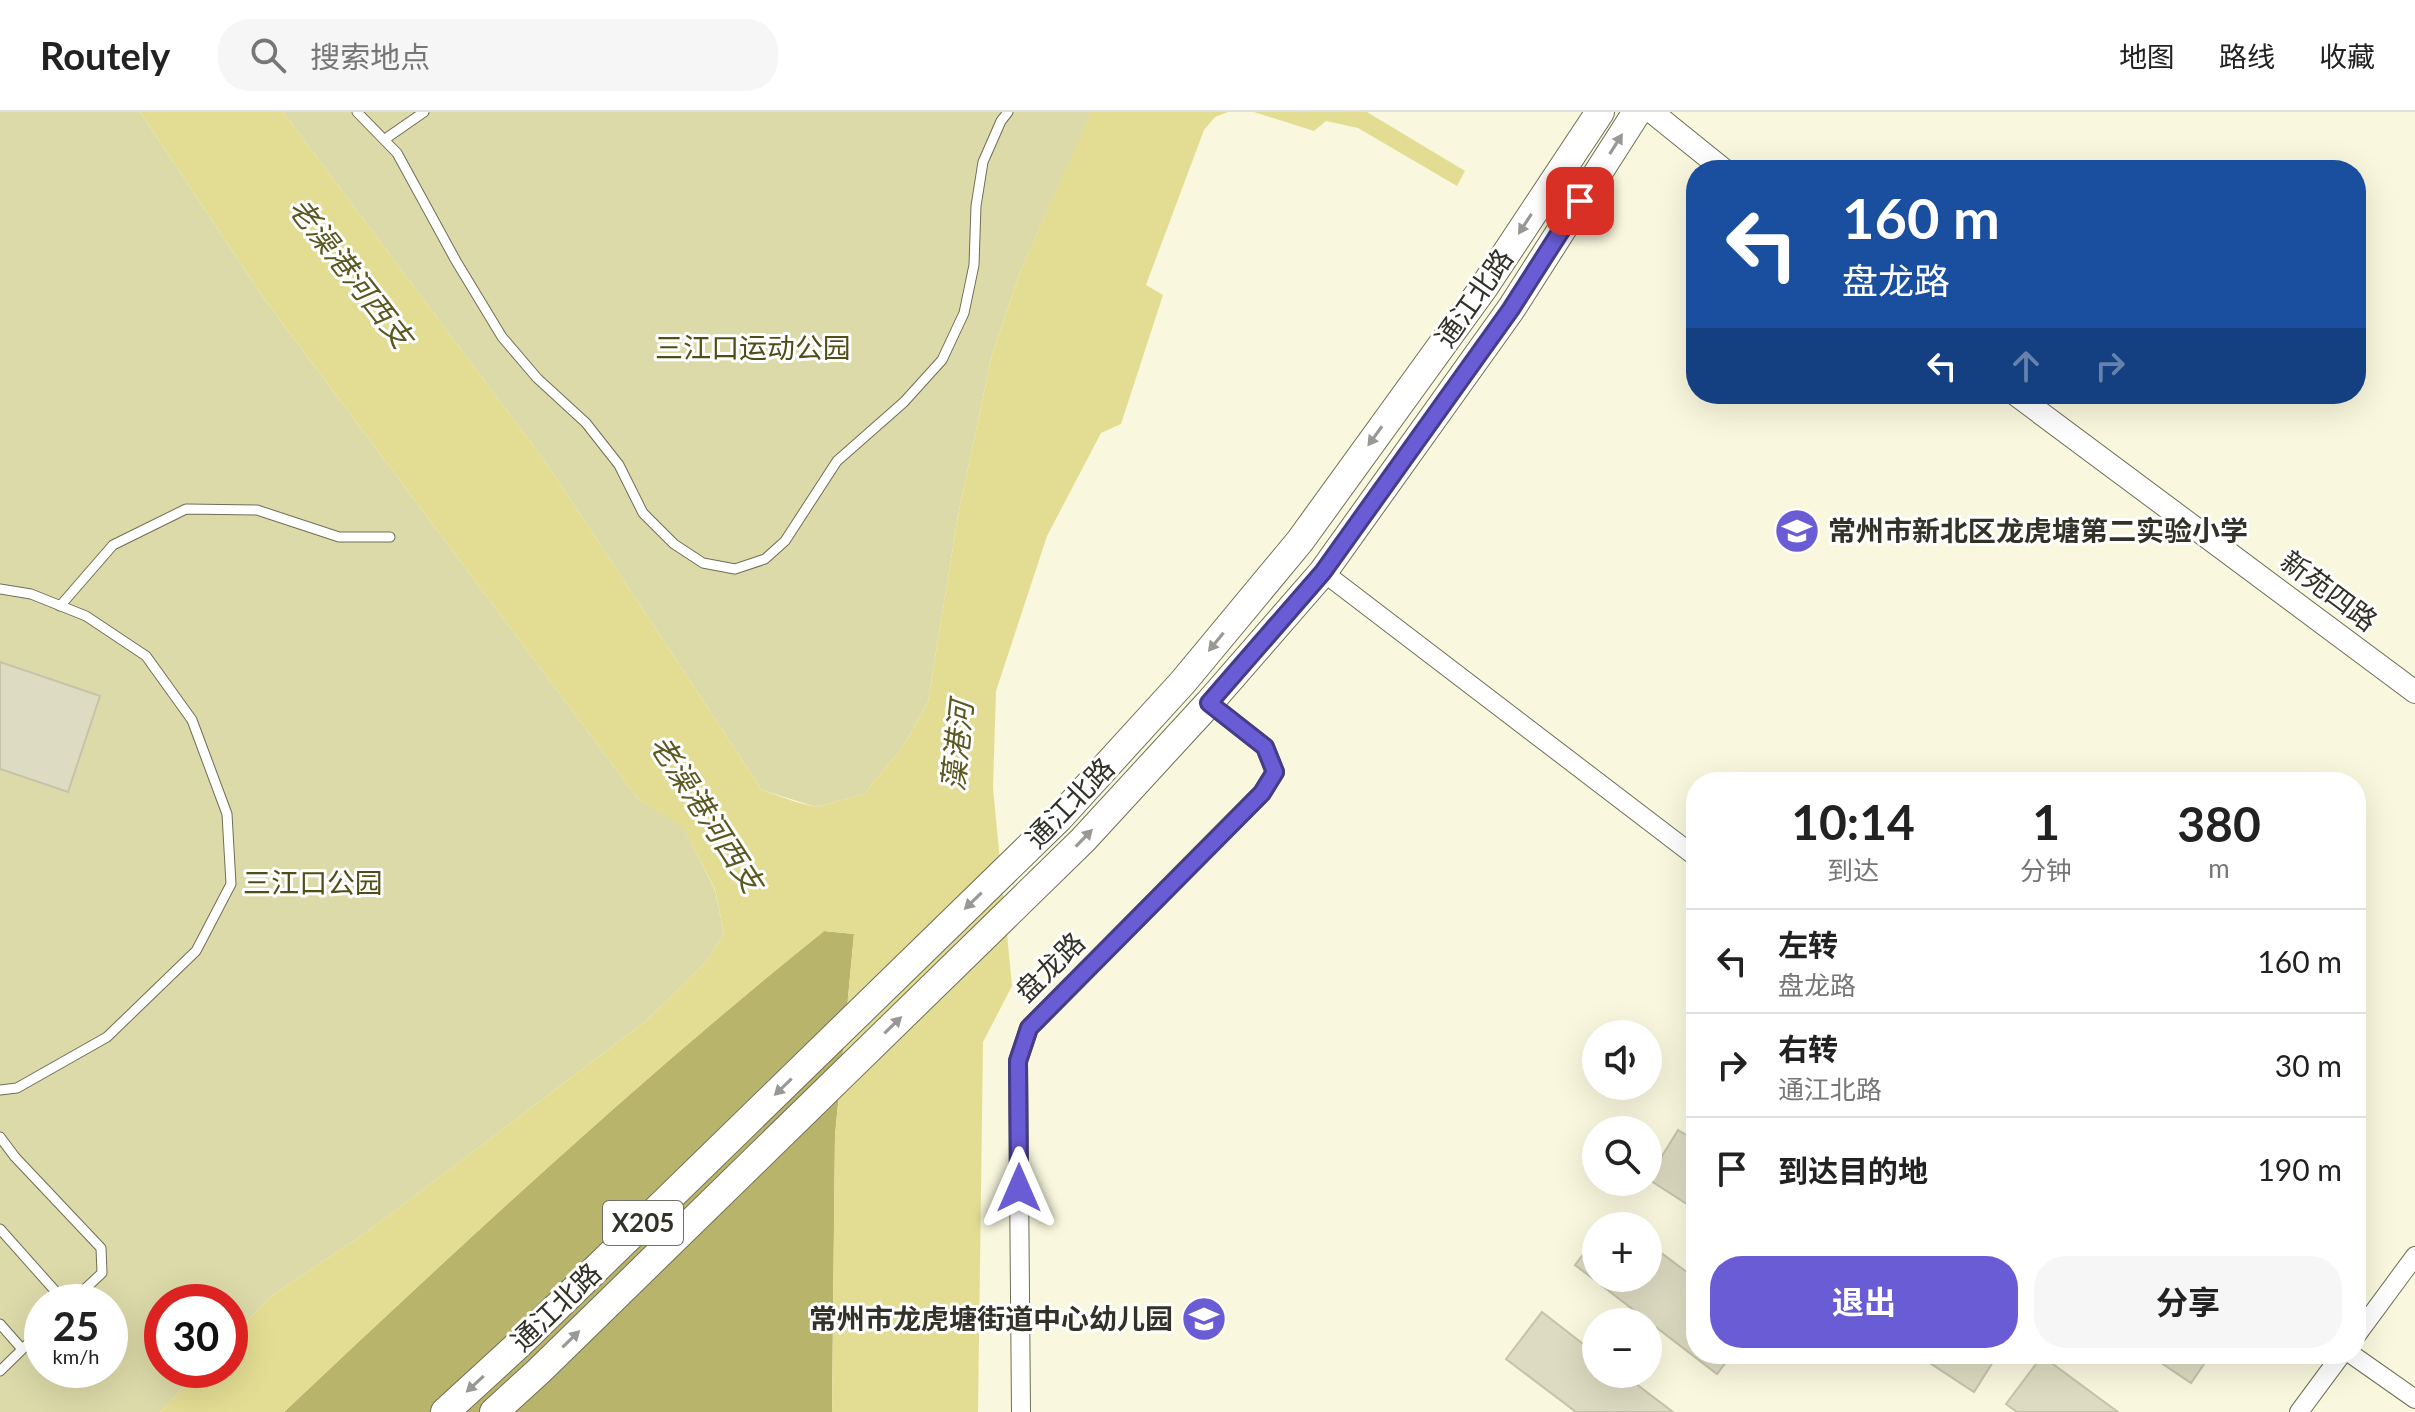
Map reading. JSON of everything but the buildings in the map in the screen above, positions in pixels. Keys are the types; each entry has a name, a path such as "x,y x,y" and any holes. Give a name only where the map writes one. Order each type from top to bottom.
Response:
{"main road":[{"name":"通江北路","path":"445,1412 517,1346 1059,818 1183,682 1300,541 1484,287 1600,112"},
{"name":"通江北路","path":"494,1412 1083,840 1209,703 1323,572 1511,309 1637,112"}],"street":[{"path":"1652,112 1712,160"},
{"name":"新苑四路","path":"2028,404 2415,692"},
{"path":"1323,572 1686,849"},
{"name":"盘龙路","path":"1021,1412 1018,1061 1029,1028 1262,793 1275,772 1265,747 1209,703"},
{"path":"2366,1322 2415,1256"},
{"path":"2299,1412 2335,1364"},
{"path":"2365,1364 2415,1399"}],"lane":[{"path":"357,112 397,153 502,337 537,378 586,423 619,465 643,513 674,544 703,563 735,569 765,559 785,541 837,461 904,402 942,360 964,313 974,265 976,206 983,162 1008,112"},
{"path":"388,137 424,112"},
{"path":"60,606 113,545 186,509 257,510 339,537 390,537"},
{"path":"0,589 31,594 86,616 146,656 192,720 227,814 231,884 196,951 107,1037 17,1088 0,1090"},
{"path":"0,1137 101,1248 102,1273 89,1284"},
{"path":"0,1229 51,1284"},
{"path":"0,1324 22,1349 0,1371"}],"green space":[{"name":"三江口公园","path":"0,112 140,112 265,300 639,800 682,825 715,890 724,934 706,962 646,1021 368,1231 271,1296 248,1320 248,1284 144,1284 144,1388 183,1388 160,1412 0,1412"},
{"name":"三江口运动公园","path":"283,112 1092,112 1020,272 992,355 958,515 928,702 902,748 864,794 816,807 762,790 545,461"}],"shaded area":[{"path":"824,931 854,934 835,1136 832,1412 284,1412 617,1106"}],"water":[{"path":"140,112 283,112 545,461 762,790 816,807 864,794 902,748 928,702 958,515 992,355 1020,272 1091,112 1228,112 1215,117 1204,130 1146,285 1163,295 1121,424 1101,433 1047,536 996,691 993,788 1012,986 983,1042 978,1412 832,1412 835,1136 854,934 824,931 617,1106 284,1412 160,1412 183,1388 248,1388 248,1320 271,1296 368,1231 646,1021 706,962 724,934 715,889 682,826 639,800 265,300"},
{"path":"1254,112 1367,112 1465,171 1457,186 1358,128 1326,121 1314,131"}],"place":[{"name":"常州市新北区龙虎塘第二实验小学","path":"1797,531"},
{"name":"常州市龙虎塘街道中心幼儿园","path":"1204,1319"}],"route":[{"path":"1019,1188 1018,1061 1029,1028 1262,793 1275,772 1265,747 1209,703 1323,572 1511,309 1580,201"}],"water label":[{"name":"老澡港河西支","path":"350,273"},
{"name":"藻港河","path":"958,746"},
{"name":"老澡港河西支","path":"706,814"}]}
